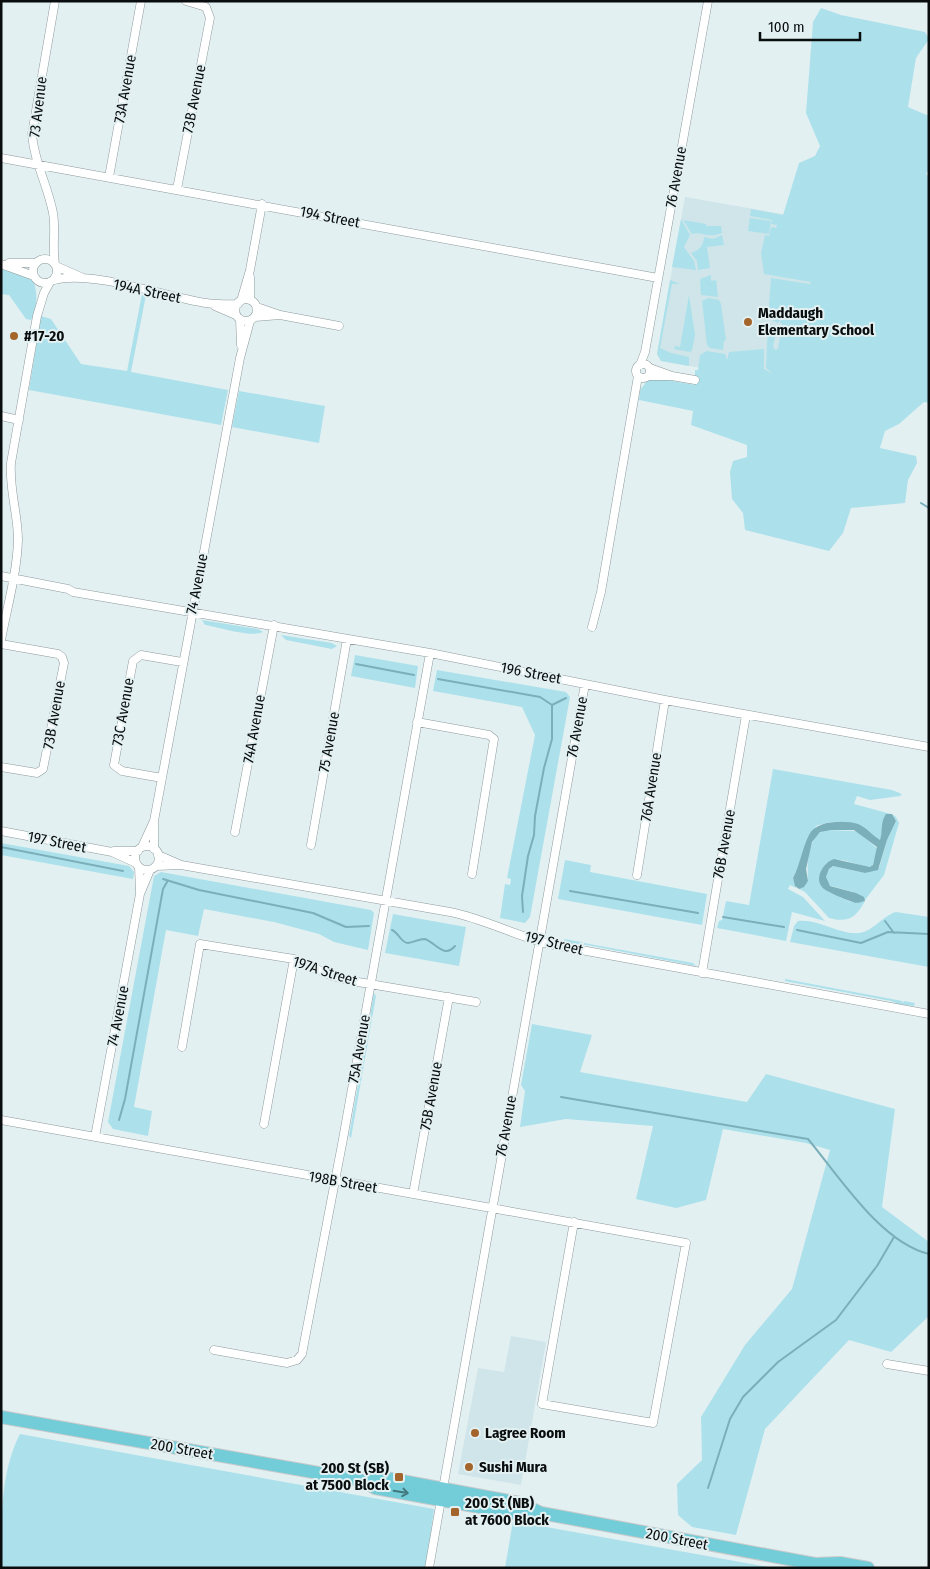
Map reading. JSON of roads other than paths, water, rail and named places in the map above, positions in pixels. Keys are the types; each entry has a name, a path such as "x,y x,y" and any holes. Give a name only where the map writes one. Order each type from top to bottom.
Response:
{"main road":[{"name":"200 Street","path":"1,1417 364,1481 375,1476 442,1494 520,1503 540,1513 819,1566 840,1563 868,1568"}],"street":[{"name":"73 Avenue","path":"55,1 32,124 34,154 53,211 52,241 56,265"},
{"name":"73A Avenue","path":"109,177 141,1"},
{"name":"73B Avenue","path":"177,189 209,20 208,9 186,1"},
{"name":"76 Avenue","path":"592,627 601,592 637,390 644,372 645,352 708,1"},
{"name":"194 Street","path":"1,158 262,204 658,278"},
{"path":"239,303 250,270 262,204"},
{"name":"73 Avenue","path":"38,262 52,241"},
{"path":"1,263 38,262 46,259 56,265 57,274 44,293 37,316"},
{"path":"1,640 12,578 17,534 7,487 37,316 39,295 33,269 38,262"},
{"path":"1,263 43,283 52,281"},
{"name":"194A Street","path":"56,265 85,278 146,289 208,304 238,317 253,319"},
{"path":"250,270 250,300 257,306 280,315 339,326"},
{"name":"194A Street","path":"52,281 85,278"},
{"name":"194A Street","path":"208,304 239,303 250,300"},
{"name":"74 Avenue","path":"239,303 238,317 242,348"},
{"name":"74 Avenue","path":"95,1137 140,894 153,868 156,852 154,821 182,662 242,348 257,306"},
{"path":"253,319 280,315"},
{"path":"644,372 695,380"},
{"path":"1,416 19,420"},
{"path":"1,576 12,578"},
{"name":"196 Street","path":"12,578 68,589 73,592 430,653 665,700 929,747"},
{"name":"74A Avenue","path":"235,832 274,625"},
{"name":"75 Avenue","path":"311,845 347,639"},
{"name":"73B Avenue","path":"1,644 54,653 62,658 63,668 45,766 41,772 1,767"},
{"name":"75A Avenue","path":"214,1350 287,1363 294,1362 301,1356 320,1264 430,653"},
{"name":"73C Avenue","path":"162,778 122,771 114,765 133,661 141,656 182,662"},
{"name":"76 Avenue","path":"429,1568 584,684"},
{"name":"76A Avenue","path":"637,875 665,700"},
{"name":"76B Avenue","path":"702,973 746,715"},
{"path":"417,722 493,737 472,874"},
{"name":"74 Avenue","path":"140,894 137,865 140,849 154,821"},
{"name":"197 Street","path":"1,831 112,852 137,865 153,868 181,865 470,916 539,942 929,1014"},
{"name":"197 Street","path":"112,852 140,849 156,852 181,865"},
{"name":"197A Street","path":"182,1047 200,944 294,960 332,976 370,984 476,1002"},
{"path":"264,1124 294,960"},
{"name":"75B Avenue","path":"413,1194 449,997"},
{"name":"198B Street","path":"1,1120 492,1209 574,1222 686,1243 653,1423 542,1404 574,1222"},
{"path":"888,1364 929,1371"}],"waterway":[{"path":"921,503 929,508"},
{"path":"356,664 414,675"},
{"path":"438,679 540,697 552,705 552,739 544,768 535,816 534,835 528,856 522,896 523,912"},
{"path":"552,705 566,698"},
{"path":"1,847 123,871"},
{"path":"163,879 199,890 313,913 346,927 369,926"},
{"path":"119,1120 125,1099 163,889 167,882"},
{"path":"570,891 698,913"},
{"path":"723,917 784,927"},
{"path":"885,921 894,933"},
{"path":"392,930 406,943 425,939 444,951 451,950 455,946"},
{"path":"797,930 861,943 888,932 929,934"},
{"path":"561,1097 808,1139 847,1189 878,1223 894,1237 911,1247 929,1254"},
{"path":"708,1488 730,1419 743,1397 778,1362 836,1320 877,1266 894,1237"}],"place":[{"name":"Maddaugh Elementary School","path":"748,322"},
{"name":"#17-20","path":"14,336"},
{"name":"Lagree Room","path":"475,1433"},
{"name":"Sushi Mura","path":"469,1467"},
{"name":"200 St (SB) at 7500 Block","path":"399,1477"},
{"name":"200 St (NB) at 7600 Block","path":"455,1512"}]}
